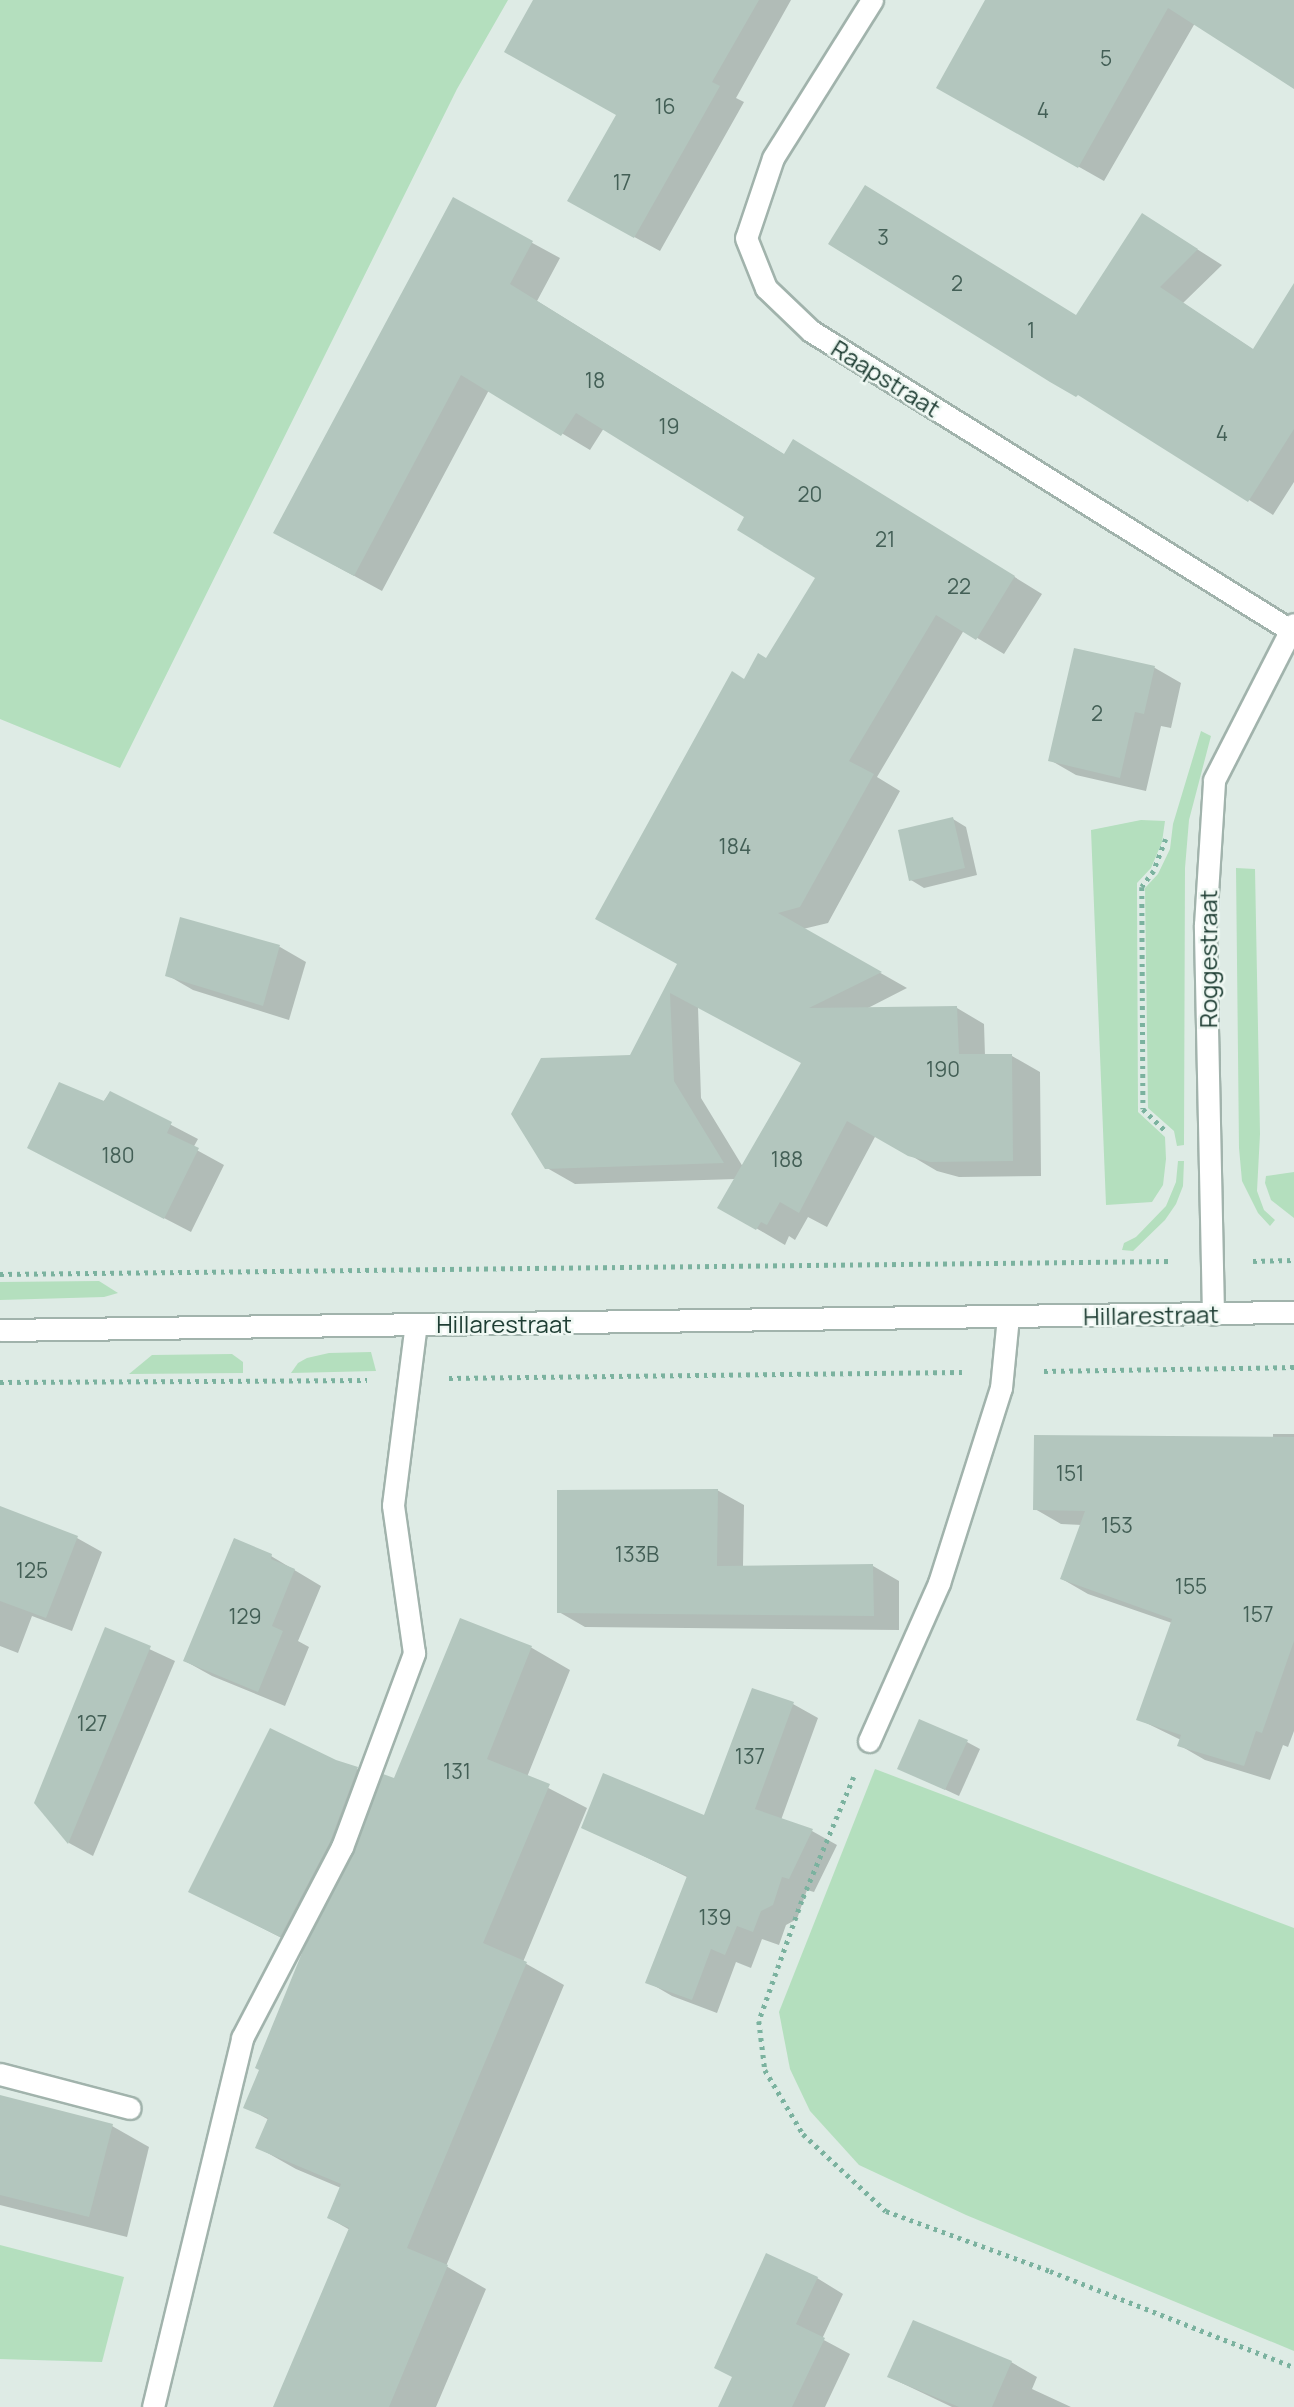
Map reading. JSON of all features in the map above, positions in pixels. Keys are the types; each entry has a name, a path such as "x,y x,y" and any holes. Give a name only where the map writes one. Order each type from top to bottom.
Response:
{"street":[{"name":"Raapstraat","path":"872,0 773,158 746,238 766,288 811,331 1292,627"},
{"name":"Roggestraat","path":"1213,1314 1205,925 1214,780 1292,627"},
{"name":"Hillarestraat","path":"0,1330 276,1329 416,1324 1294,1312"},
{"path":"869,1741 939,1583 1001,1388 1009,1317"},
{"path":"153,2407 242,2038 342,1847 414,1653 393,1505 416,1324"},
{"path":"0,2074 130,2108"}],"path":[{"path":"0,1275 1294,1260"},
{"path":"0,1382 1294,1367"},
{"path":"869,1741 803,1901 758,2021 765,2070 803,2134 886,2211 1050,2271 1294,2367"}],"green space":[{"path":"0,0 508,0 457,89 120,768 0,719"},
{"path":"1201,731 1211,736 1189,820 1185,868 1184,1145 1177,1146 1174,1131 1148,1108 1145,888 1158,874 1170,849 1173,824"},
{"path":"1141,820 1165,821 1162,842 1151,868 1137,883 1138,1112 1165,1137 1166,1159 1163,1185 1152,1202 1106,1205 1091,830"},
{"path":"1236,868 1255,869 1260,1134 1257,1191 1264,1210 1275,1220 1270,1226 1258,1213 1242,1181 1239,1148"},
{"path":"1178,1161 1184,1161 1183,1186 1176,1204 1165,1220 1133,1251 1122,1250 1124,1243 1136,1237 1166,1206 1176,1182"},
{"path":"1294,1172 1294,1218 1271,1200 1265,1183 1266,1176"},
{"path":"99,1281 118,1293 104,1297 0,1300 0,1282"},
{"path":"371,1352 376,1371 291,1373 298,1363 307,1358 329,1353"},
{"path":"232,1354 243,1362 243,1373 129,1374 152,1355"},
{"path":"875,1769 1294,1928 1294,2351 966,2215 859,2165 810,2111 790,2069 779,2012"},
{"path":"0,2245 124,2277 102,2362 0,2359"}],"building":[{"path":"533,0 759,0 712,82 720,86 634,238 567,201 616,115 504,52"},
{"path":"985,0 1294,0 1294,89 1168,8 1078,168 936,88"},
{"path":"865,185 1076,315 1142,213 1198,249 1160,287 1253,349 1294,283 1294,429 1248,502 1078,395 1076,397 1050,382 828,244"},
{"path":"453,197 533,241 510,284 784,454 793,439 1015,576 976,640 936,615 849,761 874,774 800,907 778,913 882,972 809,1008 957,1006 959,1054 1012,1054 1013,1161 930,1162 908,1156 847,1121 799,1213 780,1202 767,1225 761,1222 756,1230 717,1208 801,1063 670,993 674,1081 724,1163 545,1169 511,1114 541,1058 630,1055 677,964 595,919 732,671 744,679 758,653 766,658 815,578 737,530 744,517 576,413 561,436 461,375 354,576 273,533"},
{"path":"1074,648 1155,666 1144,714 1135,712 1120,778 1048,761"},
{"path":"953,817 965,868 909,881 898,830"},
{"path":"180,917 280,945 263,1006 165,976"},
{"path":"59,1082 104,1101 110,1091 172,1122 167,1133 199,1148 164,1219 27,1148"},
{"path":"1034,1435 1294,1437 1294,1641 1262,1733 1256,1731 1244,1766 1177,1746 1181,1735 1136,1720 1172,1619 1060,1579 1085,1511 1033,1510"},
{"path":"718,1489 717,1566 873,1564 874,1616 557,1613 557,1490"},
{"path":"0,1506 78,1536 46,1618 0,1601"},
{"path":"234,1538 272,1554 271,1559 295,1569 272,1626 283,1631 258,1692 183,1661"},
{"path":"460,1618 532,1646 487,1759 550,1784 483,1943 527,1962 407,2248 448,2265 389,2407 273,2407 349,2228 327,2218 341,2184 255,2148 268,2118 243,2108 259,2070 255,2068 304,1948 354,1853 383,1774 394,1778"},
{"path":"105,1627 151,1646 68,1844 34,1803"},
{"path":"752,1688 794,1702 755,1809 813,1829 789,1879 782,1877 773,1905 761,1911 753,1932 737,1926 725,1955 711,1949 692,2000 645,1983 687,1876 581,1828 603,1773 704,1815"},
{"path":"919,1719 968,1740 945,1790 897,1769"},
{"path":"270,1728 336,1760 358,1767 330,1842 280,1937 188,1892"},
{"path":"0,2095 113,2124 89,2217 0,2195"},
{"path":"766,2253 818,2277 796,2324 825,2338 792,2407 718,2407 732,2377 714,2368"},
{"path":"913,2320 1012,2361 992,2407 959,2407 887,2377"}]}
